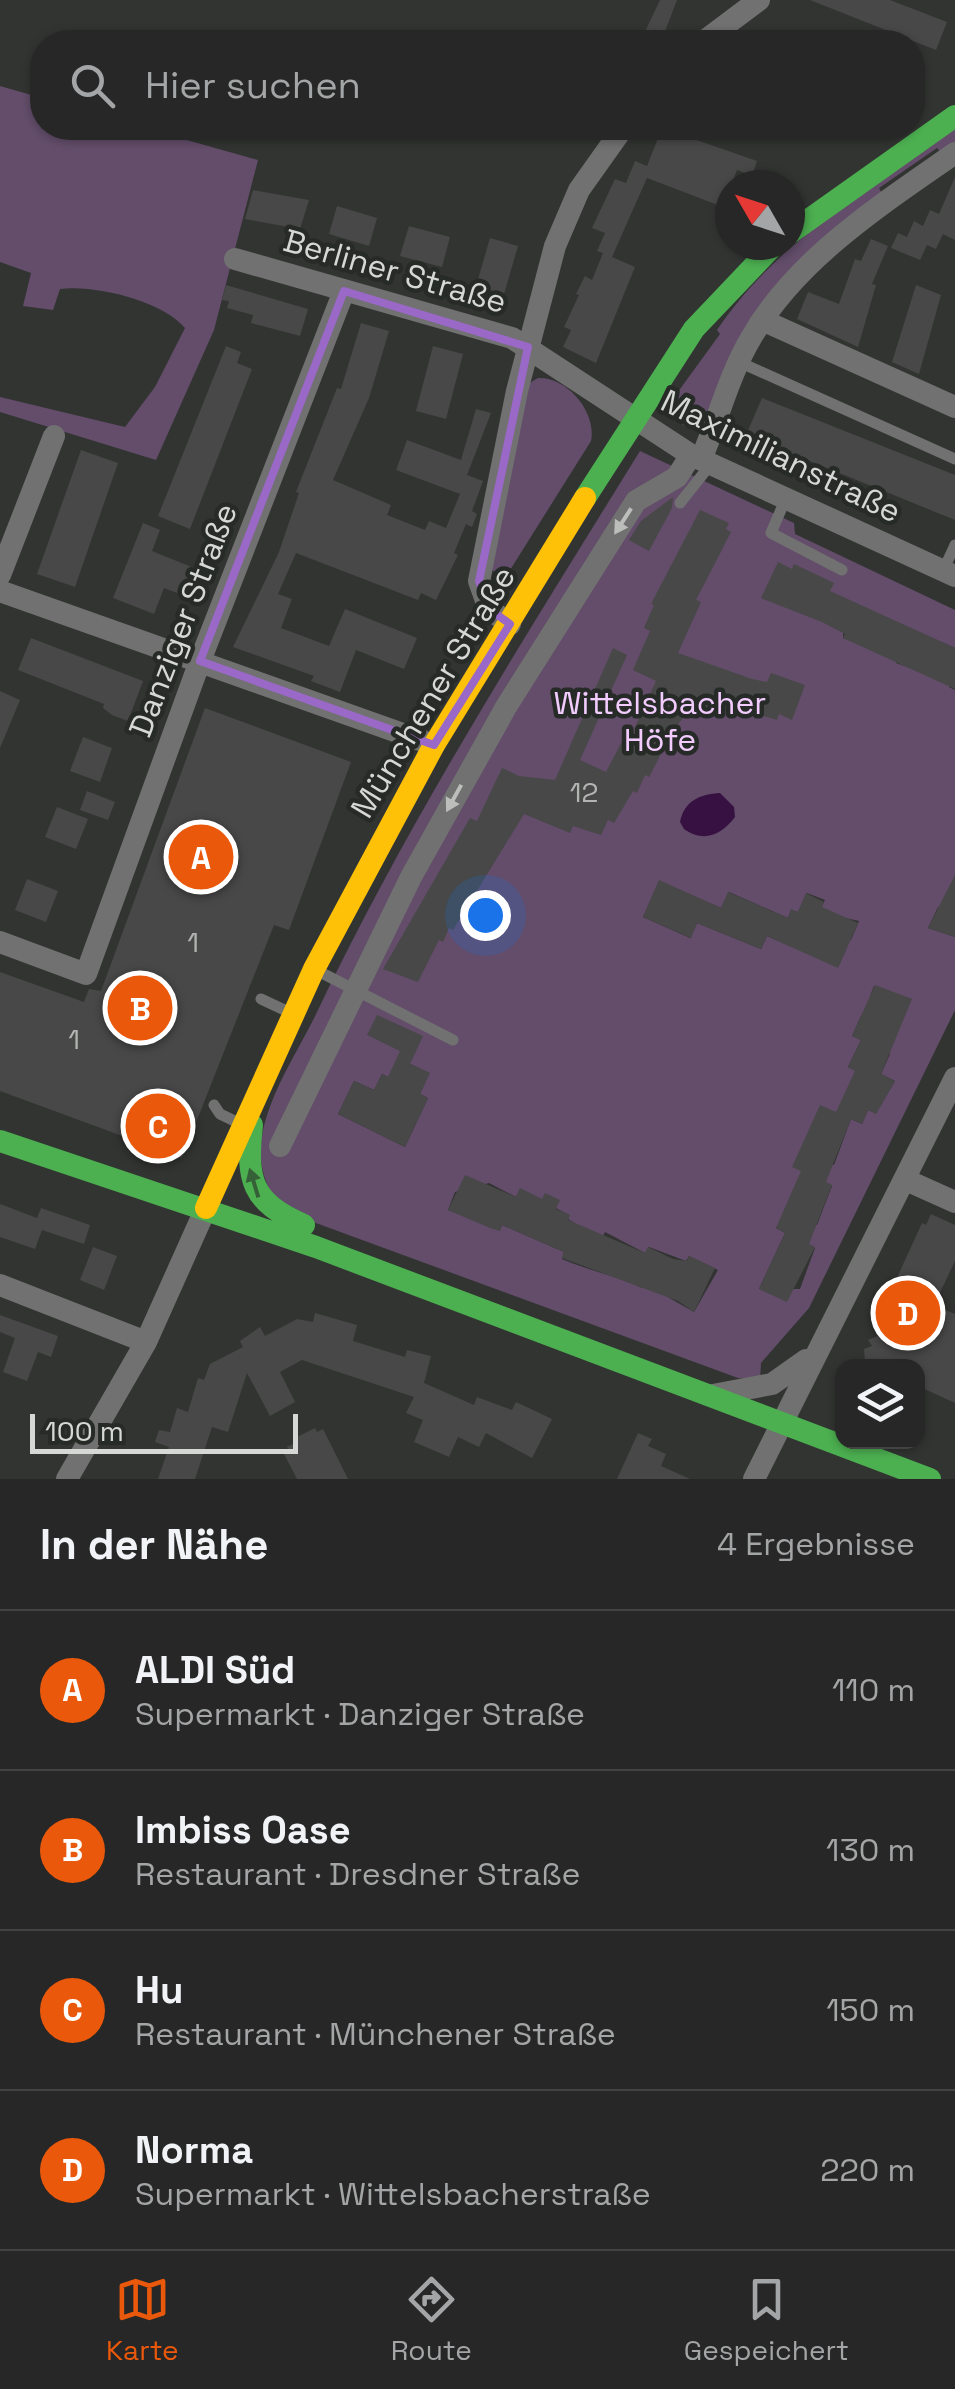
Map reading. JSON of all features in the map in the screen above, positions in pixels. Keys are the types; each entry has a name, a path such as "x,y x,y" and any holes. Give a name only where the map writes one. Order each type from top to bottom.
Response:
{"main road":[{"path":"925,137 955,116"},
{"path":"805,222 921,140"},
{"name":"Münchener Straße","path":"206,1208 314,970 434,745 633,419 694,329 760,260"},
{"path":"257,1090 248,1158 258,1199 282,1216 464,1285 484,1311"},
{"path":"0,1141 206,1208 783,1420 930,1479"}],"street":[{"path":"719,30 759,0"},
{"path":"510,624 489,609 479,581 528,347 564,226 579,190 614,140"},
{"path":"280,1146 355,990 454,800 636,501 701,459 739,362 762,320 802,274 862,219 955,154"},
{"name":"Berliner Straße","path":"235,259 512,338 633,419"},
{"name":"Danziger Straße","path":"0,942 86,974 200,660 226,574 344,290"},
{"path":"762,320 955,407"},
{"name":"Maximilianstraße","path":"633,419 701,459 949,573"},
{"path":"0,574 54,436"},
{"path":"0,591 434,745"},
{"path":"754,1479 955,1078"},
{"path":"906,1180 955,1202"},
{"path":"67,1479 146,1342 206,1208"},
{"path":"0,1285 146,1342"},
{"path":"713,1395 785,1378 821,1341"}],"lane":[{"path":"739,362 955,459"},
{"path":"680,503 701,459"},
{"path":"786,498 771,533 842,570"},
{"path":"949,573 955,545"},
{"path":"314,970 453,1040"},
{"path":"261,999 293,1014"},
{"path":"214,1105 220,1114 243,1125"}],"highlighted area":[{"path":"344,291 528,347 479,581 489,609 510,624 434,745 200,661"}],"green space":[{"path":"0,86 30,95 30,140 187,140 258,160 214,330 156,460 0,412 0,397 125,427 155,387 185,328 145,302 91,289 60,289 53,310 23,306 31,273 0,262"},
{"path":"955,127 955,144 942,154 937,148 879,188 883,195 795,270 707,431 684,426 676,417 675,396 740,299 778,260 805,260 805,236"},
{"path":"538,378 560,383 578,399 589,419 591,441 505,578 490,569 528,384"},
{"name":"Wittelsbacher Höfe","path":"640,451 794,523 795,534 955,610 955,648 845,599 843,638 898,658 896,663 951,682 949,687 955,690 955,875 947,910 938,907 928,928 955,937 955,1010 809,1308 761,1363 760,1380 738,1378 286,1212 274,1198 263,1173 261,1144 275,1093 353,939 471,727","holes":["659,881 721,908 729,892 788,918 791,910 798,912 807,893 825,900 819,912 859,921 851,940 845,938 846,950 838,967 767,936 761,949 697,923 690,938 643,917","874,986 911,999 881,1049 890,1054 881,1074 895,1081 876,1113 868,1110 862,1124 851,1119 834,1165 828,1163 820,1180 832,1186 817,1225 811,1223 803,1241 815,1248 800,1289 759,1289 785,1233 776,1228 797,1194 792,1192 860,1073 848,1067 861,1040 852,1036 861,1016 879,1000 870,996","404,1061 429,1073 420,1094 428,1098 405,1147 338,1114 354,1081 374,1090 382,1074 388,1077","489,1183 516,1197 520,1189 569,1215 568,1219 601,1240 605,1232 645,1253 649,1247 686,1261 689,1256 718,1270 694,1312 645,1284 642,1288 562,1259 564,1252 502,1225 500,1230 448,1210 455,1192"]}],"shaded area":[{"path":"720,793 734,807 735,817 730,823 705,836 684,829 680,822 689,804"}],"building":[{"path":"660,0 677,0 666,30 646,30"},
{"path":"810,0 890,0 947,22 936,50 925,46 925,30 886,30"},
{"path":"657,140 697,140 757,161 754,170 715,170 715,204 647,178 612,257 635,267 596,363 563,347 571,330 564,327 585,276 592,280 603,253 597,251 605,233 592,228 615,179 626,183 635,161 647,166"},
{"path":"955,177 955,240 943,234 936,249 927,245 920,260 891,248 898,233 907,237 914,221 923,226 930,210 939,214"},
{"path":"253,190 309,200 300,229 245,219"},
{"path":"337,206 377,218 369,246 329,234"},
{"path":"409,226 450,237 442,267 400,256"},
{"path":"490,238 518,246 504,294 476,286"},
{"path":"871,239 888,246 872,284 876,285 858,347 797,319 808,292 839,304 855,259 861,261"},
{"path":"226,285 308,309 300,336 251,323 253,315 227,308 229,301 222,300"},
{"path":"916,285 941,295 919,374 892,362"},
{"path":"361,323 389,331 369,398 333,480 391,505 387,515 425,530 429,521 446,528 460,494 396,470 407,440 461,460 476,409 491,413 467,475 483,481 472,511 477,514 472,527 466,524 454,553 458,555 436,600 421,593 418,600 296,553 278,594 292,599 281,628 329,646 345,609 417,638 404,669 356,650 340,692 311,681 314,676 233,647 279,552 299,493 296,492 337,388 341,389"},
{"path":"226,346 241,352 237,363 252,369 190,529 158,516"},
{"path":"433,346 463,354 446,419 416,411"},
{"path":"762,398 955,475 955,520 746,435"},
{"path":"81,450 118,463 75,587 37,574"},
{"path":"673,497 672,508 649,551 629,540 641,521"},
{"path":"700,510 729,523 726,529 731,532 696,600 701,602 678,653 752,679 767,682 771,673 805,685 792,720 779,714 777,720 744,710 741,717 711,705 708,712 694,705 674,729 649,777 645,775 637,793 633,791 614,823 608,820 601,835 573,826 570,833 524,814 453,930 449,928 443,942 439,940 418,982 383,969 470,818 477,821 502,768 519,776 555,780 613,648 627,655 580,760 606,772 627,732 632,734 656,681 633,670 650,631 644,628 654,605 651,604"},
{"path":"143,523 160,530 152,551 204,572 193,599 164,588 154,614 113,598"},
{"path":"778,562 792,569 794,564 834,583 830,591 955,648 955,689 843,638 845,634 822,622 761,598"},
{"path":"31,638 143,681 128,721 112,715 103,708 104,704 18,670"},
{"path":"0,691 20,700 0,748"},
{"path":"205,708 351,762 289,930 274,925 182,1158 0,1091 0,972 84,1002 89,989 101,991"},
{"path":"83,737 112,748 100,782 70,771"},
{"path":"87,791 115,802 108,820 80,810"},
{"path":"57,807 88,819 76,849 45,837"},
{"path":"955,875 955,937 928,928"},
{"path":"27,879 58,891 46,922 15,910"},
{"path":"659,880 721,908 728,892 788,918 791,909 798,912 806,893 824,902 822,907 858,923 838,968 767,936 761,949 697,923 691,938 643,917"},
{"path":"875,985 912,999 881,1074 895,1081 876,1114 868,1110 862,1124 851,1119 826,1182 832,1185 809,1244 815,1247 787,1302 759,1289 785,1233 776,1228 801,1171 792,1167 820,1105 836,1112 855,1071 848,1067 861,1040 852,1036"},
{"path":"377,1015 423,1036 410,1064 430,1073 420,1094 428,1098 405,1147 338,1114 354,1081 374,1090 382,1074 388,1077 400,1051 367,1035"},
{"path":"465,1175 516,1197 520,1188 542,1199 545,1193 560,1200 556,1209 570,1215 568,1220 645,1253 648,1247 673,1259 687,1261 689,1256 715,1268 694,1312 678,1301 562,1258 564,1252 502,1225 500,1231 448,1210"},
{"path":"0,1204 37,1218 41,1208 90,1225 84,1244 42,1230 35,1249 0,1237"},
{"path":"931,1214 955,1225 955,1261 934,1305 955,1314 955,1403 925,1389 925,1359 865,1359 864,1349 872,1346 868,1340 882,1334 878,1321 883,1319 879,1313 887,1310 883,1303 891,1301 889,1295 922,1223 926,1225"},
{"path":"93,1247 117,1256 104,1290 80,1280"},
{"path":"315,1313 357,1325 353,1341 405,1357 407,1350 431,1356 424,1383 474,1405 477,1397 512,1410 516,1402 552,1419 532,1458 486,1433 479,1447 458,1437 449,1457 414,1442 423,1420 406,1413 414,1397 302,1360 280,1372 295,1402 270,1416 247,1373 228,1432 212,1427 195,1479 158,1479 169,1447 155,1442 159,1430 170,1432 177,1408 188,1412 198,1378 204,1380 210,1364 243,1347 240,1341 260,1327 265,1336 297,1319 313,1322"},
{"path":"0,1315 58,1336 51,1357 38,1352 27,1381 3,1372 15,1338 0,1332"},
{"path":"315,1428 317,1432 323,1429 348,1479 297,1479 283,1452 291,1454 287,1447 295,1443 293,1439"},
{"path":"638,1433 652,1439 648,1446 666,1454 661,1466 690,1479 617,1479"}],"traffic: fast":[{"path":"925,137 955,116"},
{"path":"805,222 921,140"},
{"path":"585,498 694,329 760,260"},
{"path":"252,1125 250,1161 256,1187 273,1207 304,1225"},
{"path":"0,1141 316,1247 930,1479"}],"traffic: slow":[{"path":"206,1208 314,969 434,745 585,498"}],"place":[{"name":"ALDI Süd","path":"201,857"},
{"name":"Imbiss Oase","path":"140,1008"},
{"name":"Hu","path":"158,1126"},
{"name":"Norma","path":"908,1313"}]}
